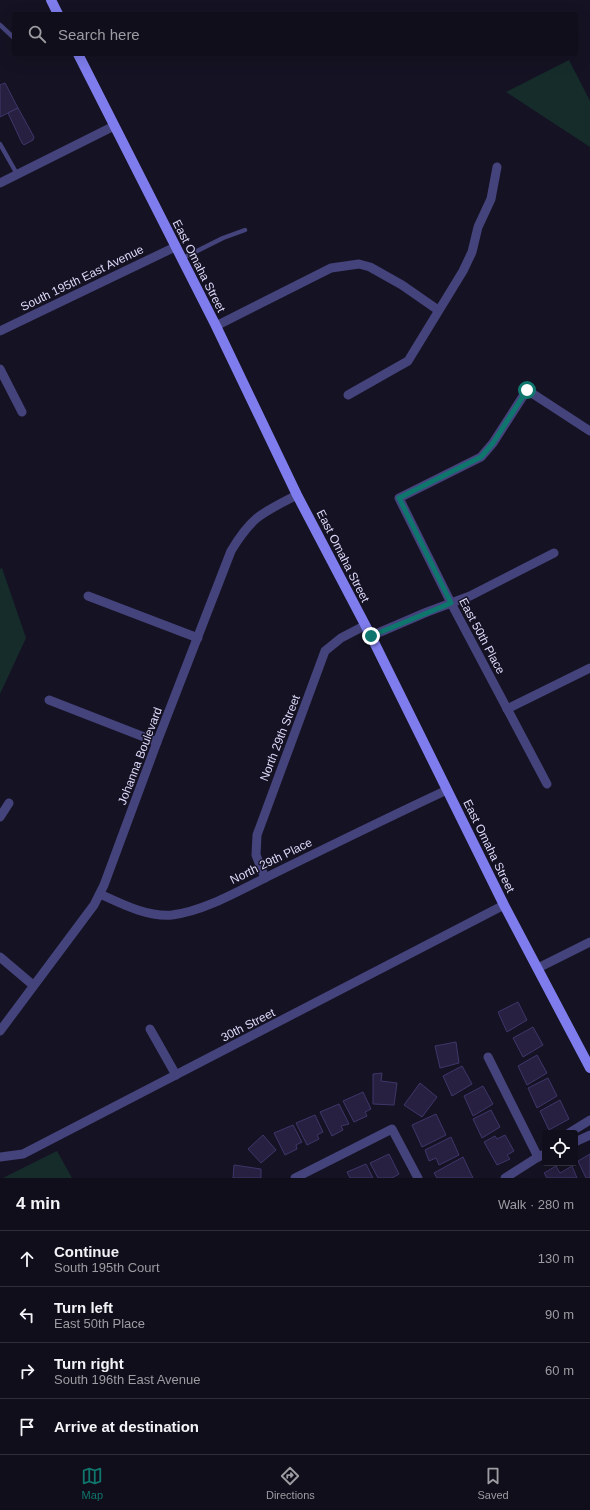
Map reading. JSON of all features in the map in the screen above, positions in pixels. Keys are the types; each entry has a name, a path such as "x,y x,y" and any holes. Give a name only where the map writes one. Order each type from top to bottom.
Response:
{"street":[{"path":"51,0 57,12"},
{"name":"East Omaha Street","path":"79,56 181,260 216,326 297,495 364,626 371,636 504,906 590,1068"},
{"path":"0,183 114,126"},
{"path":"348,395 408,361 463,271 472,252 478,227 491,199 498,167"},
{"name":"South 195th East Avenue","path":"0,331 175,247"},
{"path":"216,326 331,268 359,264 370,267 402,285 438,310"},
{"path":"0,369 22,412"},
{"name":"East 50th Place","path":"547,784 451,603 399,498 481,457 493,443 527,390 590,431"},
{"name":"Johanna Boulevard","path":"0,1031 94,905 100,894 231,551 244,530 259,514 297,495"},
{"path":"371,636 470,596 554,554"},
{"path":"88,596 198,638"},
{"name":"North 29th Street","path":"265,878 256,855 256,835 325,652 341,638 364,626"},
{"path":"507,709 590,668"},
{"path":"49,700 157,742"},
{"name":"North 29th Place","path":"100,894 141,911 170,915 201,908 447,790"},
{"path":"0,817 9,803"},
{"name":"30th Street","path":"0,1157 23,1154 504,906"},
{"path":"538,968 590,942"},
{"path":"0,956 33,985"},
{"path":"150,1029 176,1075"},
{"path":"488,1057 542,1155 505,1178"},
{"path":"574,1130 590,1120"},
{"path":"295,1178 392,1128 418,1178"},
{"path":"578,1141 590,1135"}],"lane":[{"path":"0,25 12,36"},
{"path":"0,144 17,174"},
{"path":"181,260 223,238 245,230"}],"green space":[{"path":"569,60 590,101 590,147 506,92"},
{"path":"2,568 26,638 0,694 0,569"},
{"path":"57,1151 72,1178 3,1178"}],"building":[{"path":"5,83 18,108 0,117 0,85"},
{"path":"18,108 34,137 33,140 24,145 8,113"},
{"path":"518,1002 527,1020 507,1032 498,1012"},
{"path":"533,1027 543,1045 523,1057 513,1038"},
{"path":"456,1042 459,1063 440,1068 435,1046"},
{"path":"537,1055 547,1073 527,1085 518,1066"},
{"path":"462,1066 472,1084 452,1096 443,1076"},
{"path":"382,1073 381,1081 397,1083 394,1105 373,1104 373,1074"},
{"path":"548,1078 557,1096 537,1108 528,1088"},
{"path":"420,1083 437,1097 422,1117 404,1105"},
{"path":"483,1086 493,1104 473,1116 464,1096"},
{"path":"363,1092 371,1109 365,1112 367,1116 354,1122 343,1101"},
{"path":"560,1100 569,1119 549,1130 540,1111"},
{"path":"339,1104 349,1124 341,1126 343,1130 332,1136 320,1112"},
{"path":"491,1110 500,1127 482,1138 473,1119"},
{"path":"436,1114 446,1135 422,1147 412,1125"},
{"path":"315,1115 323,1132 317,1135 319,1139 307,1145 296,1123"},
{"path":"293,1125 302,1142 296,1145 297,1149 285,1155 274,1133"},
{"path":"263,1135 276,1150 261,1163 248,1149"},
{"path":"505,1135 514,1151 507,1155 510,1159 497,1165 484,1142 495,1136 497,1139"},
{"path":"451,1137 459,1155 439,1165 436,1158 429,1161 425,1150"},
{"path":"389,1154 399,1174 392,1178 378,1178 370,1163"},
{"path":"590,1154 590,1178 586,1178 578,1161"},
{"path":"463,1157 473,1178 437,1178 434,1173"},
{"path":"366,1164 373,1178 350,1178 347,1172"},
{"path":"234,1165 261,1169 261,1178 233,1178"},
{"path":"556,1166 560,1173 572,1166 577,1178 547,1178 544,1173"}],"route":[{"path":"371,636 451,603 399,498 481,457 493,443 527,390"}]}
